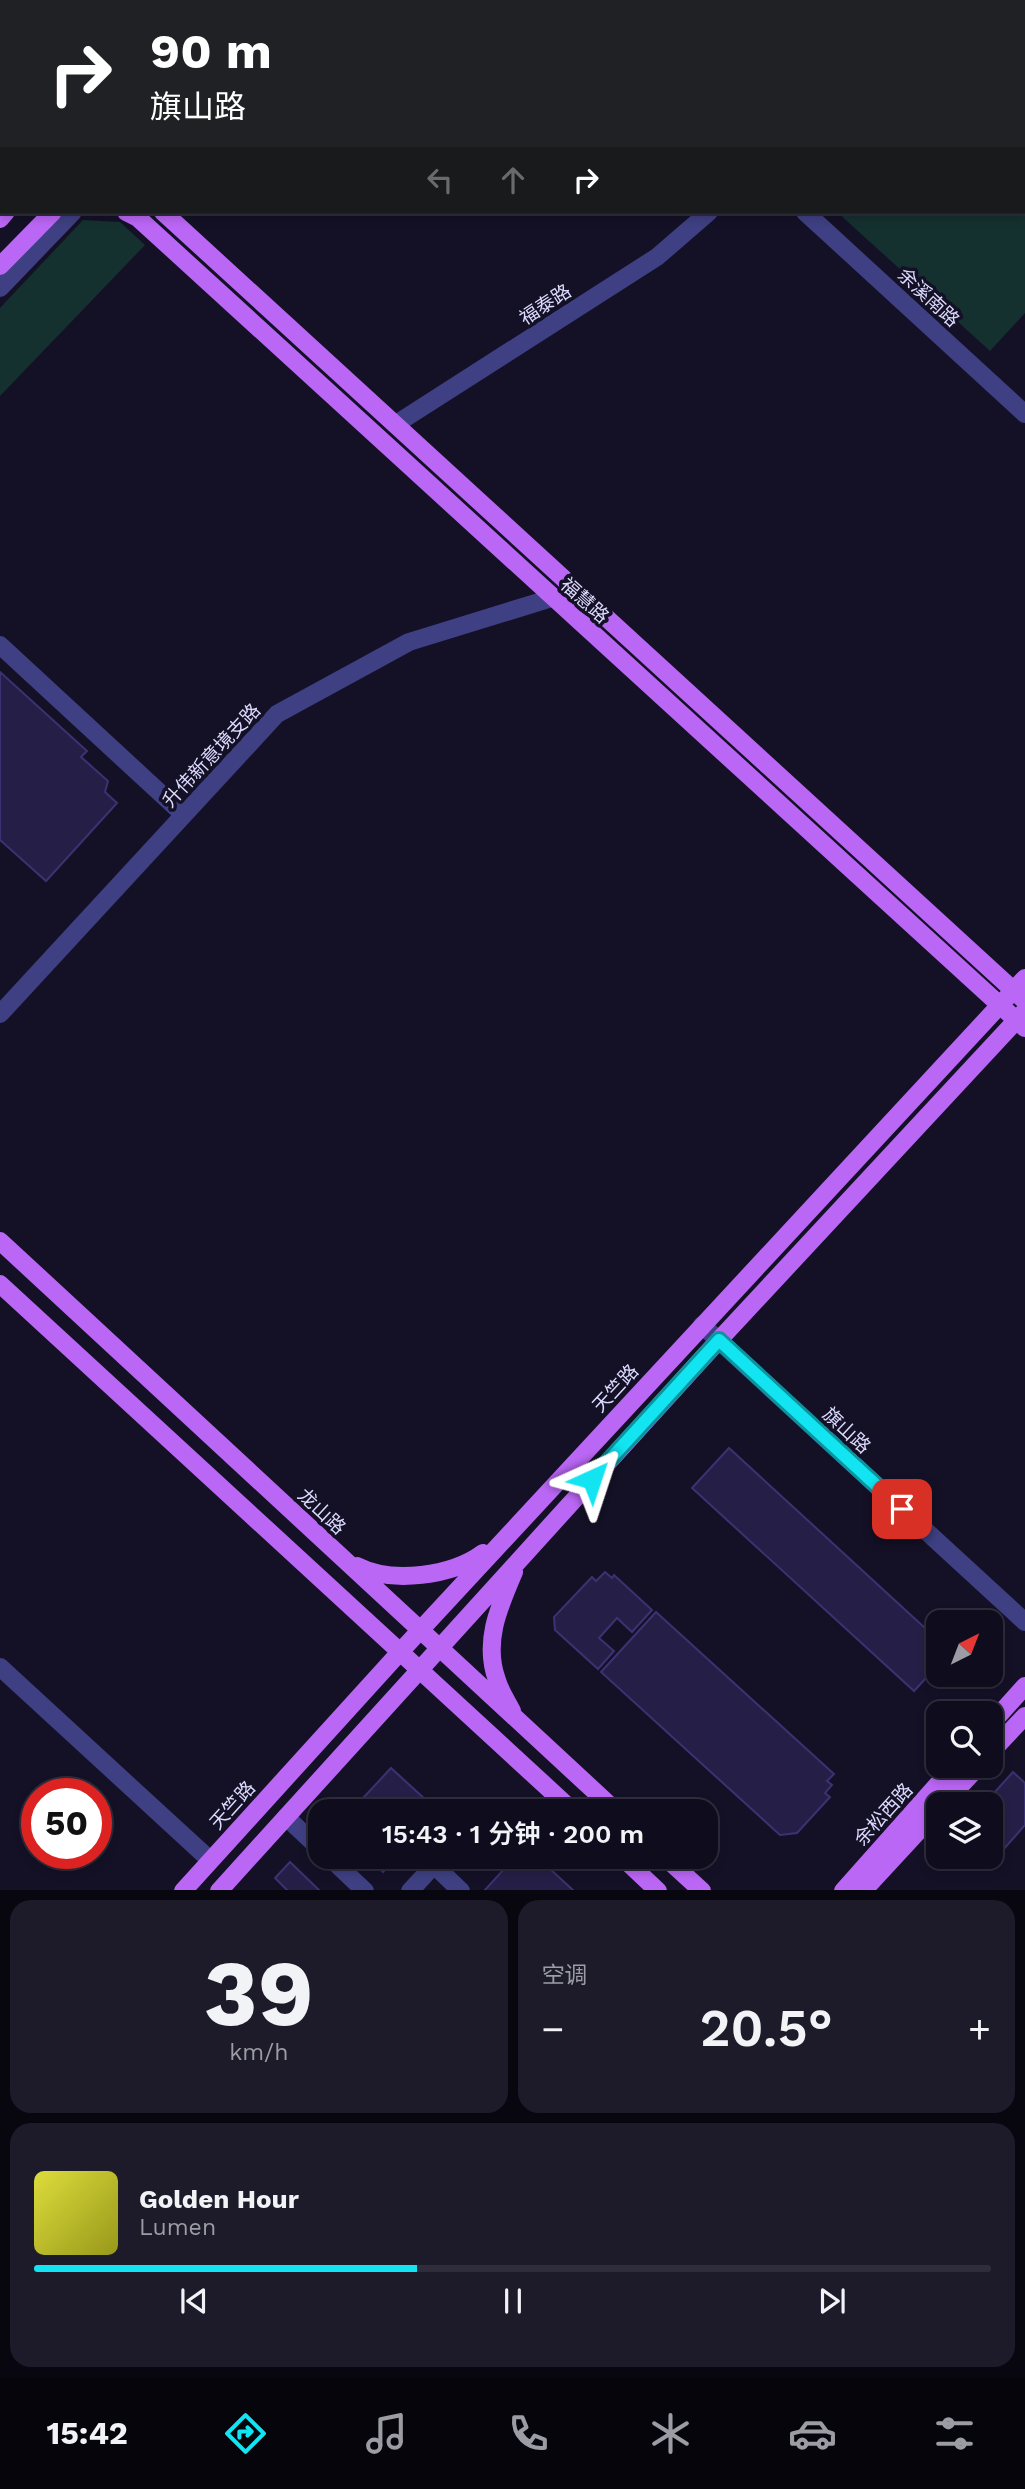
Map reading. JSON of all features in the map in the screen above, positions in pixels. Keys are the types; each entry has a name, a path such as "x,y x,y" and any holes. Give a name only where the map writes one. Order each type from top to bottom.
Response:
{"main road":[{"path":"0,266 51,214"},
{"name":"福慧路","path":"133,214 552,598 1001,1005 1022,1020"},
{"name":"福慧路","path":"165,214 1021,990"},
{"name":"天竺路","path":"184,1890 419,1630 702,1325 1001,1005 1021,990"},
{"path":"220,1890 719,1340 1022,1020"},
{"name":"龙山路","path":"0,1241 603,1799"},
{"path":"0,1284 559,1799"},
{"path":"343,1559 378,1575 397,1576 454,1569 471,1562 513,1529"},
{"path":"516,1720 497,1680 491,1656 496,1614 519,1559"},
{"path":"1003,1711 1025,1686"},
{"path":"1003,1739 1025,1716"},
{"name":"余松西路","path":"844,1890 943,1778"},
{"name":"余松西路","path":"954,1792 968,1778"},
{"name":"余松西路","path":"864,1890 926,1823"},
{"path":"635,1869 657,1890"},
{"path":"678,1869 701,1890"}],"street":[{"path":"0,288 71,214"},
{"name":"福泰路","path":"396,424 657,257 707,214"},
{"name":"余溪南路","path":"807,214 1025,414"},
{"name":"升伟新意境支路","path":"0,1014 277,714 409,642 552,598"},
{"path":"0,645 184,815"},
{"name":"旗山路","path":"702,1325 1025,1622"},
{"path":"0,1667 210,1860"},
{"path":"286,1817 308,1838"},
{"path":"411,1890 434,1865 460,1890"},
{"path":"342,1869 364,1890"}],"green space":[{"path":"839,214 1025,214 1025,313 990,351"},
{"path":"83,220 120,222 145,245 0,396 0,308"}],"building":[{"path":"0,672 87,751 81,757 108,781 105,792 117,803 46,881 0,840"},
{"path":"729,1448 926,1629 926,1678 914,1691 692,1488"},
{"path":"605,1572 612,1578 614,1575 652,1610 632,1632 617,1618 599,1638 614,1651 598,1669 555,1630 554,1617 592,1577 596,1581"},
{"path":"656,1612 834,1774 827,1781 832,1785 825,1793 830,1797 797,1833 780,1835 601,1672"},
{"path":"391,1768 425,1799 362,1799"},
{"path":"1013,1772 1025,1783 1025,1825 1003,1850 1003,1792 995,1792"},
{"path":"290,1862 319,1890 287,1890 275,1878"},
{"path":"504,1869 550,1869 573,1890 485,1890"}],"route":[{"path":"592,1479 719,1340 902,1509"}]}
